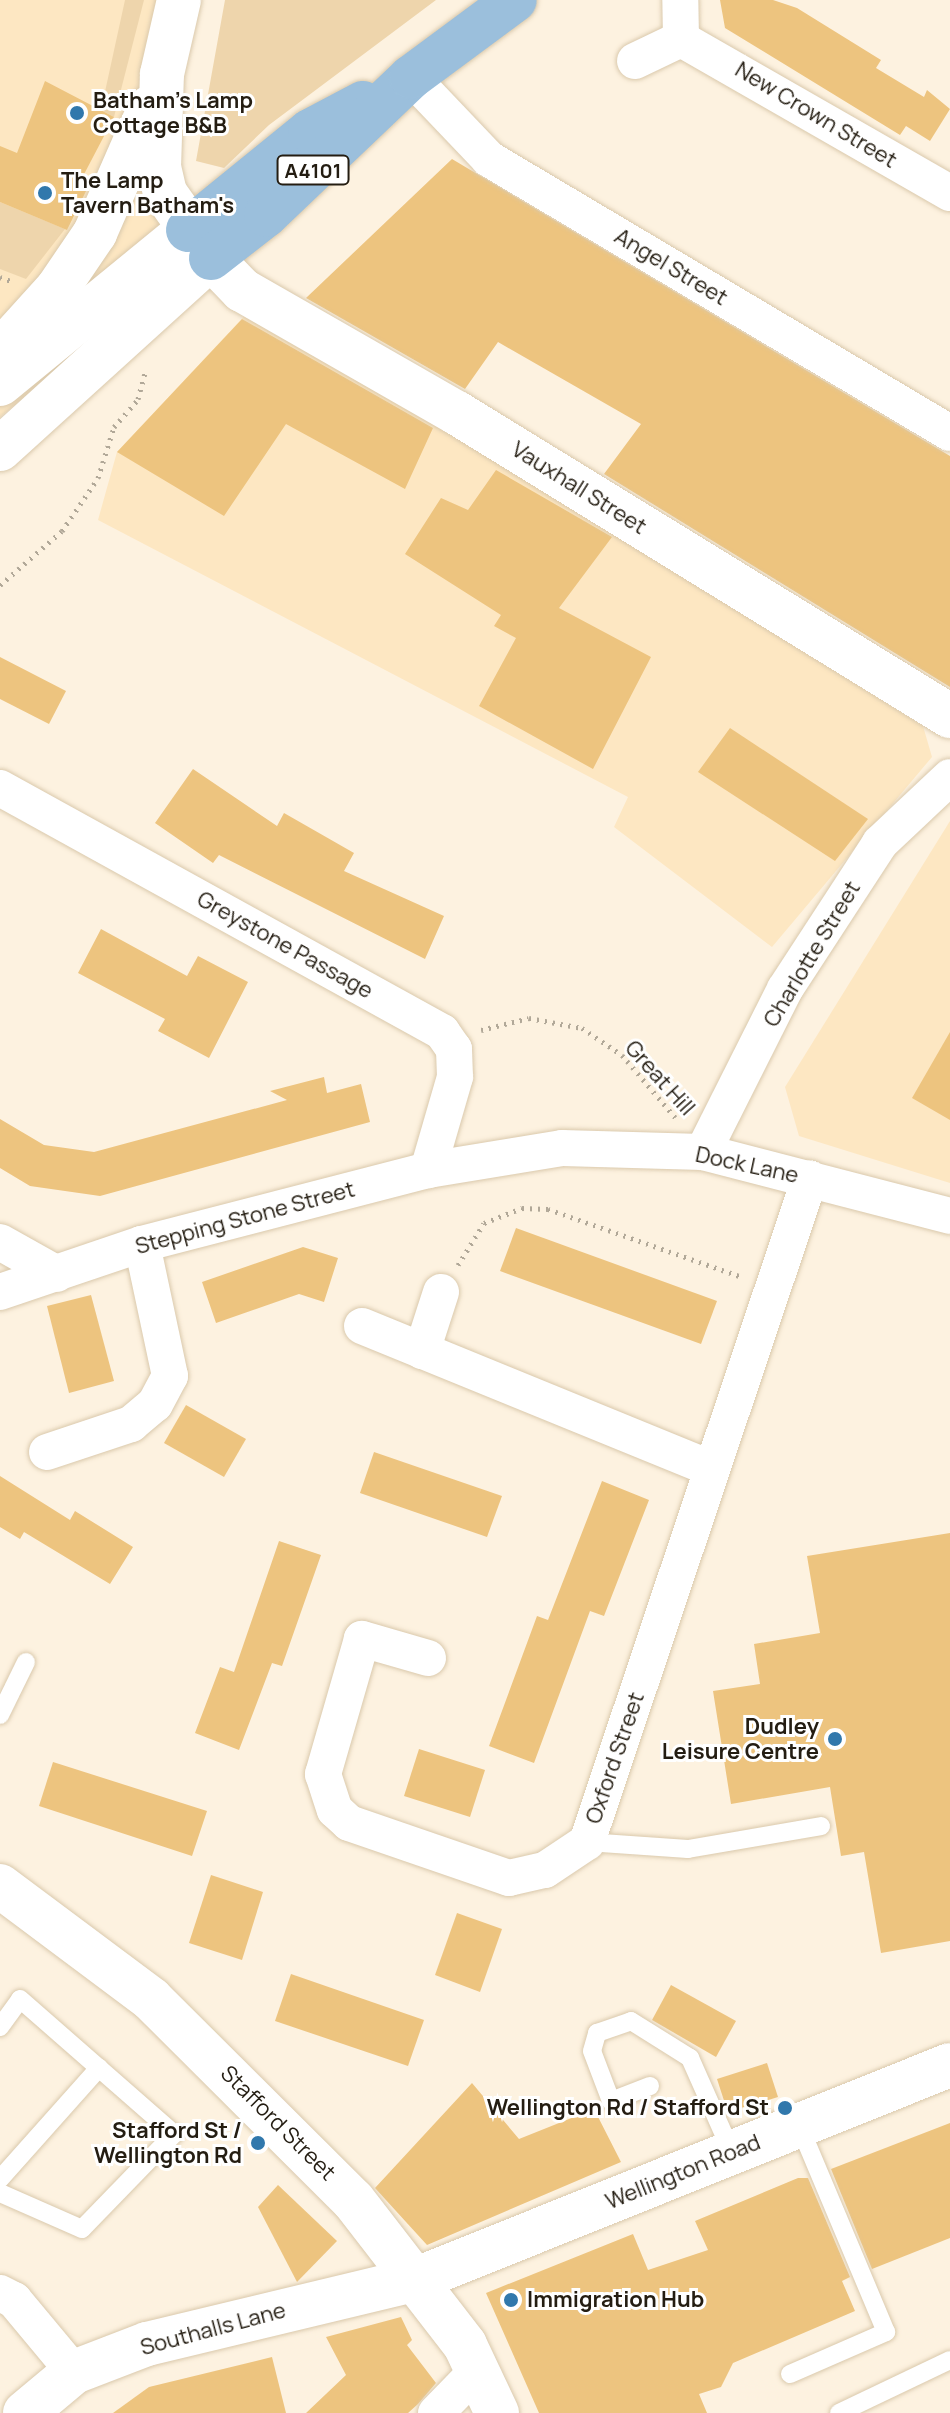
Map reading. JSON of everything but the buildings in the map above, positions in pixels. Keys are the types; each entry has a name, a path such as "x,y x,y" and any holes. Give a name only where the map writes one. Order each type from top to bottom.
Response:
{"main road":[{"path":"0,352 57,289 95,233 162,74 179,0"},
{"name":"A4101","path":"199,244 310,131 411,77 515,0"},
{"name":"Vauxhall Street","path":"162,74 159,168 165,193 199,244 242,290 457,413 950,716"},
{"path":"0,384 199,244"},
{"path":"0,449 199,244"},
{"name":"Stafford Street","path":"0,1886 139,1990 219,2063 353,2200 417,2279 479,2369 497,2413"},
{"name":"Wellington Road","path":"417,2279 950,2065"},
{"name":"Southalls Lane","path":"25,2413 74,2372 147,2344 417,2279"}],"street":[{"path":"635,61 681,39 680,0"},
{"name":"New Crown Street","path":"681,39 950,193"},
{"name":"Angel Street","path":"411,77 489,159 950,433"},
{"name":"Charlotte Street","path":"703,1152 785,989 880,843 950,777"},
{"name":"Greystone Passage","path":"0,788 442,1032 454,1049"},
{"path":"428,1170 455,1077 454,1049"},
{"name":"Dock Lane","path":"492,1157 562,1148 703,1152 950,1216"},
{"name":"Stepping Stone Street","path":"0,1292 142,1244 428,1170 492,1157"},
{"name":"Oxford Street","path":"428,1658 362,1639 323,1774 335,1810 349,1823 509,1878 545,1870 587,1842 810,1178"},
{"path":"0,1242 57,1274"},
{"path":"47,1452 131,1424 155,1404 170,1376 142,1244"},
{"path":"422,1351 441,1292"},
{"path":"362,1326 712,1469"},
{"path":"0,2293 14,2300 74,2372"},
{"path":"436,2413 479,2369"}],"lane":[{"path":"0,1715 26,1662"},
{"path":"587,1842 688,1849 821,1826"},
{"path":"0,2027 20,1999 174,2134 82,2229 0,2193"},
{"path":"650,2086 611,2101 592,2051 597,2033 631,2021 690,2058 732,2153"},
{"path":"0,2179 99,2068"},
{"path":"790,2374 886,2332 799,2125"},
{"path":"839,2413 950,2360"}],"path":[{"path":"0,585 62,531 98,478 114,427 155,365"},
{"name":"Great Hill","path":"454,1049 485,1027 529,1018 582,1028 622,1055 703,1152"},
{"path":"441,1292 484,1223 522,1208 548,1209 773,1288"}],"shaded area":[{"path":"0,0 179,0 162,74 188,230 91,341 0,417"},
{"path":"125,0 144,0 114,117 101,110"},
{"path":"225,0 436,0 269,125 224,168 196,161"},
{"path":"0,202 65,229 26,279 0,269"},
{"path":"251,309 923,726 932,757 772,947 614,827 628,797 98,520 117,452"},
{"path":"950,821 950,1183 799,1136 785,1087"}],"place":[{"name":"Batham's Lamp Cottage B&B","path":"77,113"},
{"name":"The Lamp Tavern Batham's","path":"45,193"},
{"name":"Dudley Leisure Centre","path":"835,1739"},
{"name":"Wellington Rd / Stafford St","path":"785,2108"},
{"name":"Stafford St / Wellington Rd","path":"258,2143"},
{"name":"Immigration Hub","path":"511,2300"}]}
